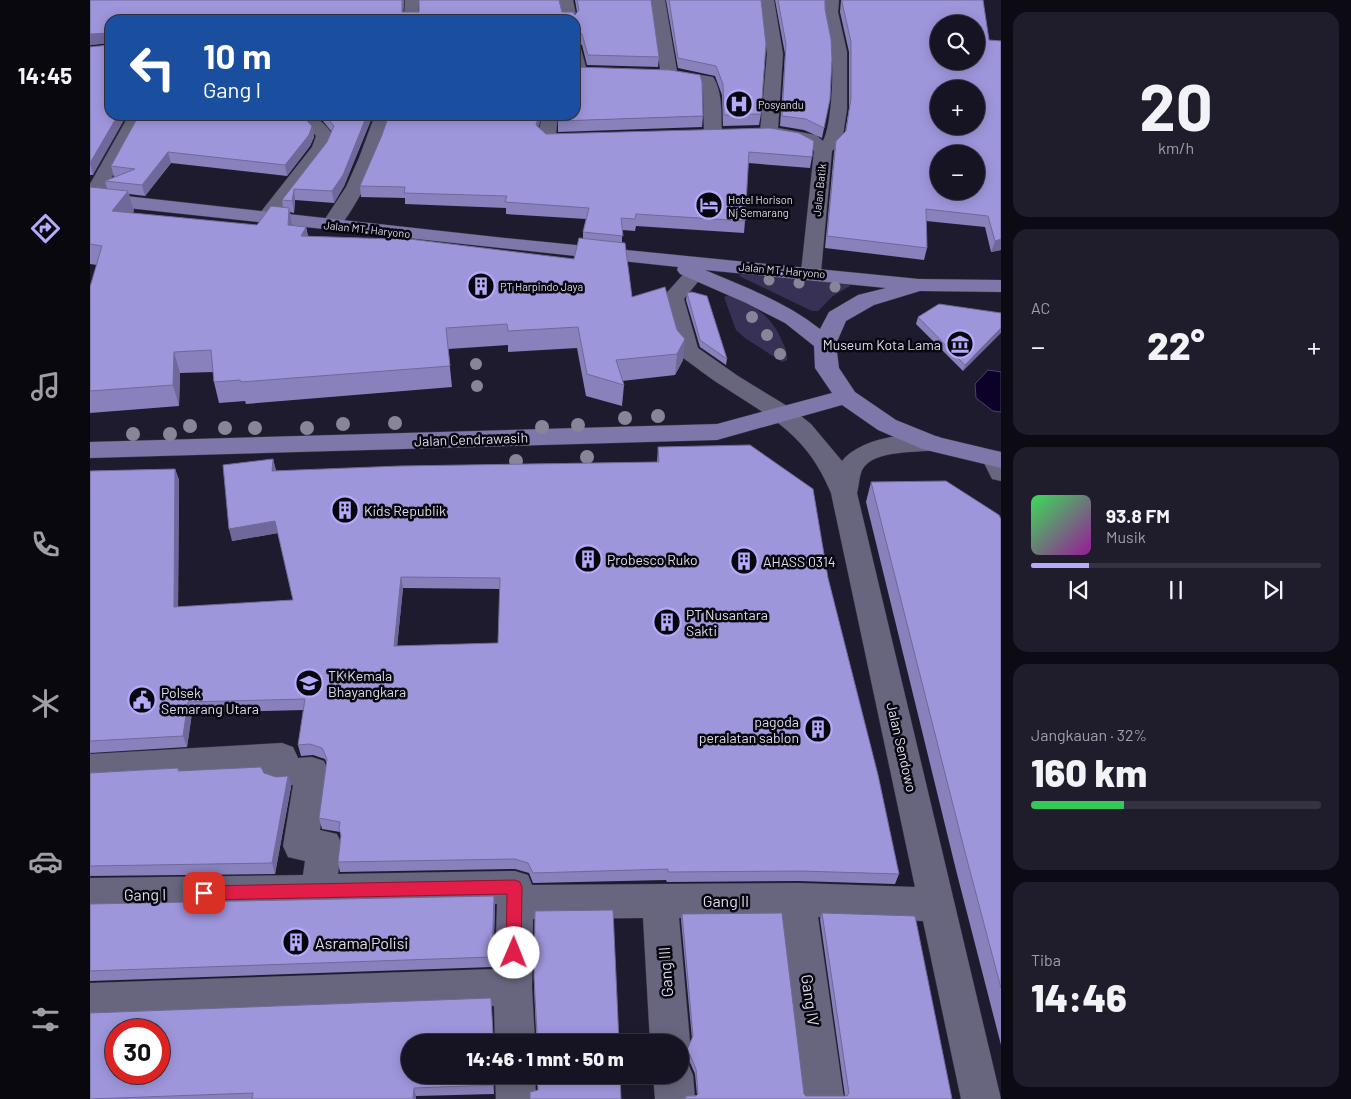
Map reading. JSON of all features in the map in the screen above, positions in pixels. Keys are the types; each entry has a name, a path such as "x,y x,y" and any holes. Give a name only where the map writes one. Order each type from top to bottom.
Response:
{"main road":[{"name":"Jalan MT. Haryono","path":"91,198 330,225 645,258 811,272 919,285"},
{"name":"Jalan MT. Haryono","path":"645,258 695,273 754,298 793,318 824,344"},
{"path":"999,464 931,443 887,425 846,396 827,368 824,344 837,317 866,300 919,285 1001,286"},
{"name":"Jalan Cendrawasih","path":"90,450 717,432 846,396"}],"street":[{"path":"411,15 412,0"},
{"path":"566,0 569,15"},
{"path":"658,0 669,74"},
{"path":"767,0 775,54 769,132"},
{"path":"824,149 832,142 839,109 839,52 831,12 832,0"},
{"path":"580,71 596,71"},
{"path":"650,73 701,79 709,83 711,92 706,134 732,133"},
{"path":"91,198 134,120"},
{"path":"266,218 321,148 325,136 318,127 309,120"},
{"path":"330,225 345,208 375,141 381,120"},
{"path":"549,120 547,136 552,139 602,139"},
{"name":"Jalan Batik","path":"750,132 769,132 810,139 824,149 811,272"},
{"name":"Jalan Sendowo","path":"695,273 673,298 688,351 730,381 783,414 802,429 833,467 844,494 981,1099"},
{"path":"844,494 851,467 862,455 887,446 931,443"},
{"path":"90,768 282,757 280,772 312,771 300,846 325,845 318,891"},
{"name":"Gang I","path":"90,895 515,887 515,902"},
{"name":"Gang II","path":"515,902 798,900 938,905"},
{"name":"Gang IV","path":"798,900 824,1099"},
{"name":"Gang III","path":"660,901 669,1034"},
{"path":"515,902 513,987 515,1034"},
{"path":"90,1002 513,987"},
{"path":"516,1084 516,1099"},
{"path":"674,1084 675,1099"}],"shaded area":[{"path":"742,273 847,282 850,286 833,296 818,311 812,311 739,276"},
{"path":"729,295 754,307 767,317 783,343 787,352 787,360 782,362 736,330 724,297"},
{"path":"988,370 1001,372 1001,412 993,411 976,398 975,384"}],"building":[{"path":"90,0 402,0 402,12 419,12 419,0 559,0 562,12 573,12 575,15 105,15 105,33 90,34"},
{"path":"577,0 651,0 659,57 588,55 582,34 580,33 580,15 575,15 579,10"},
{"path":"669,0 761,0 766,44 761,114 724,115 723,84 716,66 678,58"},
{"path":"778,0 825,0 832,59 830,99 824,128 806,119 782,116 786,44"},
{"path":"842,0 983,0 989,40 1001,41 1001,239 995,241 988,216 926,209 927,248 827,236 836,141 846,131 851,98 851,42"},
{"path":"105,45 105,120 115,120 90,163 90,47"},
{"path":"580,67 670,70 700,75 703,116 558,121 580,120"},
{"path":"136,120 306,120 312,126 309,135 285,165 168,152 142,185 105,181 135,169 111,166"},
{"path":"329,120 365,120 343,175 332,191 294,189 292,201 282,200 327,142 334,126"},
{"path":"387,120 538,120 536,125 546,134 770,128 799,133 814,141 812,157 749,152 745,221 636,214 635,219 621,218 623,236 583,232 589,208 505,202 507,196 404,193 405,187 360,186"},
{"path":"90,187 128,191 112,211 257,225 271,206 289,208 288,225 306,227 301,236 393,239 393,237 574,259 579,238 625,243 632,297 665,287 677,330 685,339 677,354 616,360 624,385 587,374 578,327 508,331 507,324 446,328 450,366 241,382 240,380 214,382 211,350 174,352 173,385 90,391 90,287 102,246 90,244"},
{"path":"692,292 707,296 727,359 700,340 687,293"},
{"name":"Museum Kota Lama","path":"939,304 1001,313 1001,328 965,365 918,317"},
{"path":"750,445 813,489 828,578 878,775 899,874 801,871 668,872 668,869 533,873 528,863 515,859 338,862 341,835 339,829 340,822 319,818 327,759 322,748 310,744 298,745 305,699 188,702 183,736 90,741 90,471 175,469 174,607 293,600 275,521 229,529 223,465 273,459 272,471 400,466 659,462 658,447","holes":["401,577 500,578 498,643 394,646"]},
{"path":"946,481 999,515 1001,519 1001,988 871,482"},
{"path":"261,767 264,773 276,777 288,776 272,863 90,866 90,773 178,768 178,771"},
{"name":"Asrama Polisi","path":"494,896 492,957 90,971 90,904"},
{"path":"613,910 619,1034 536,1034 534,977 535,911"},
{"path":"782,913 804,1094 806,1096 847,1096 849,1093 822,913 915,916 952,1099 686,1099 686,1096 696,1096 698,1094 696,1069 689,1054 689,1045 693,1036 682,914"},
{"path":"491,998 493,1034 401,1034 401,1084 493,1085 414,1088 413,1099 252,1099 253,1093 90,1099 90,1013"},
{"path":"538,1084 620,1084 621,1099 530,1099 530,1092 538,1090"}],"place":[{"name":"Posyandu","path":"739,104"},
{"name":"Hotel Horison Nj Semarang","path":"709,205"},
{"name":"PT Harpindo Jaya","path":"481,286"},
{"name":"Museum Kota Lama","path":"960,344"},
{"name":"Kids Republik","path":"345,510"},
{"name":"Probesco Ruko","path":"588,559"},
{"name":"AHASS 0314","path":"744,561"},
{"name":"PT Nusantara Sakti","path":"667,622"},
{"name":"TK Kemala Bhayangkara","path":"309,683"},
{"name":"Polsek Semarang Utara","path":"142,700"},
{"name":"pagoda peralatan sablon","path":"818,729"},
{"name":"Asrama Polisi","path":"296,942"}],"route":[{"path":"204,893 515,887 514,953"}]}
